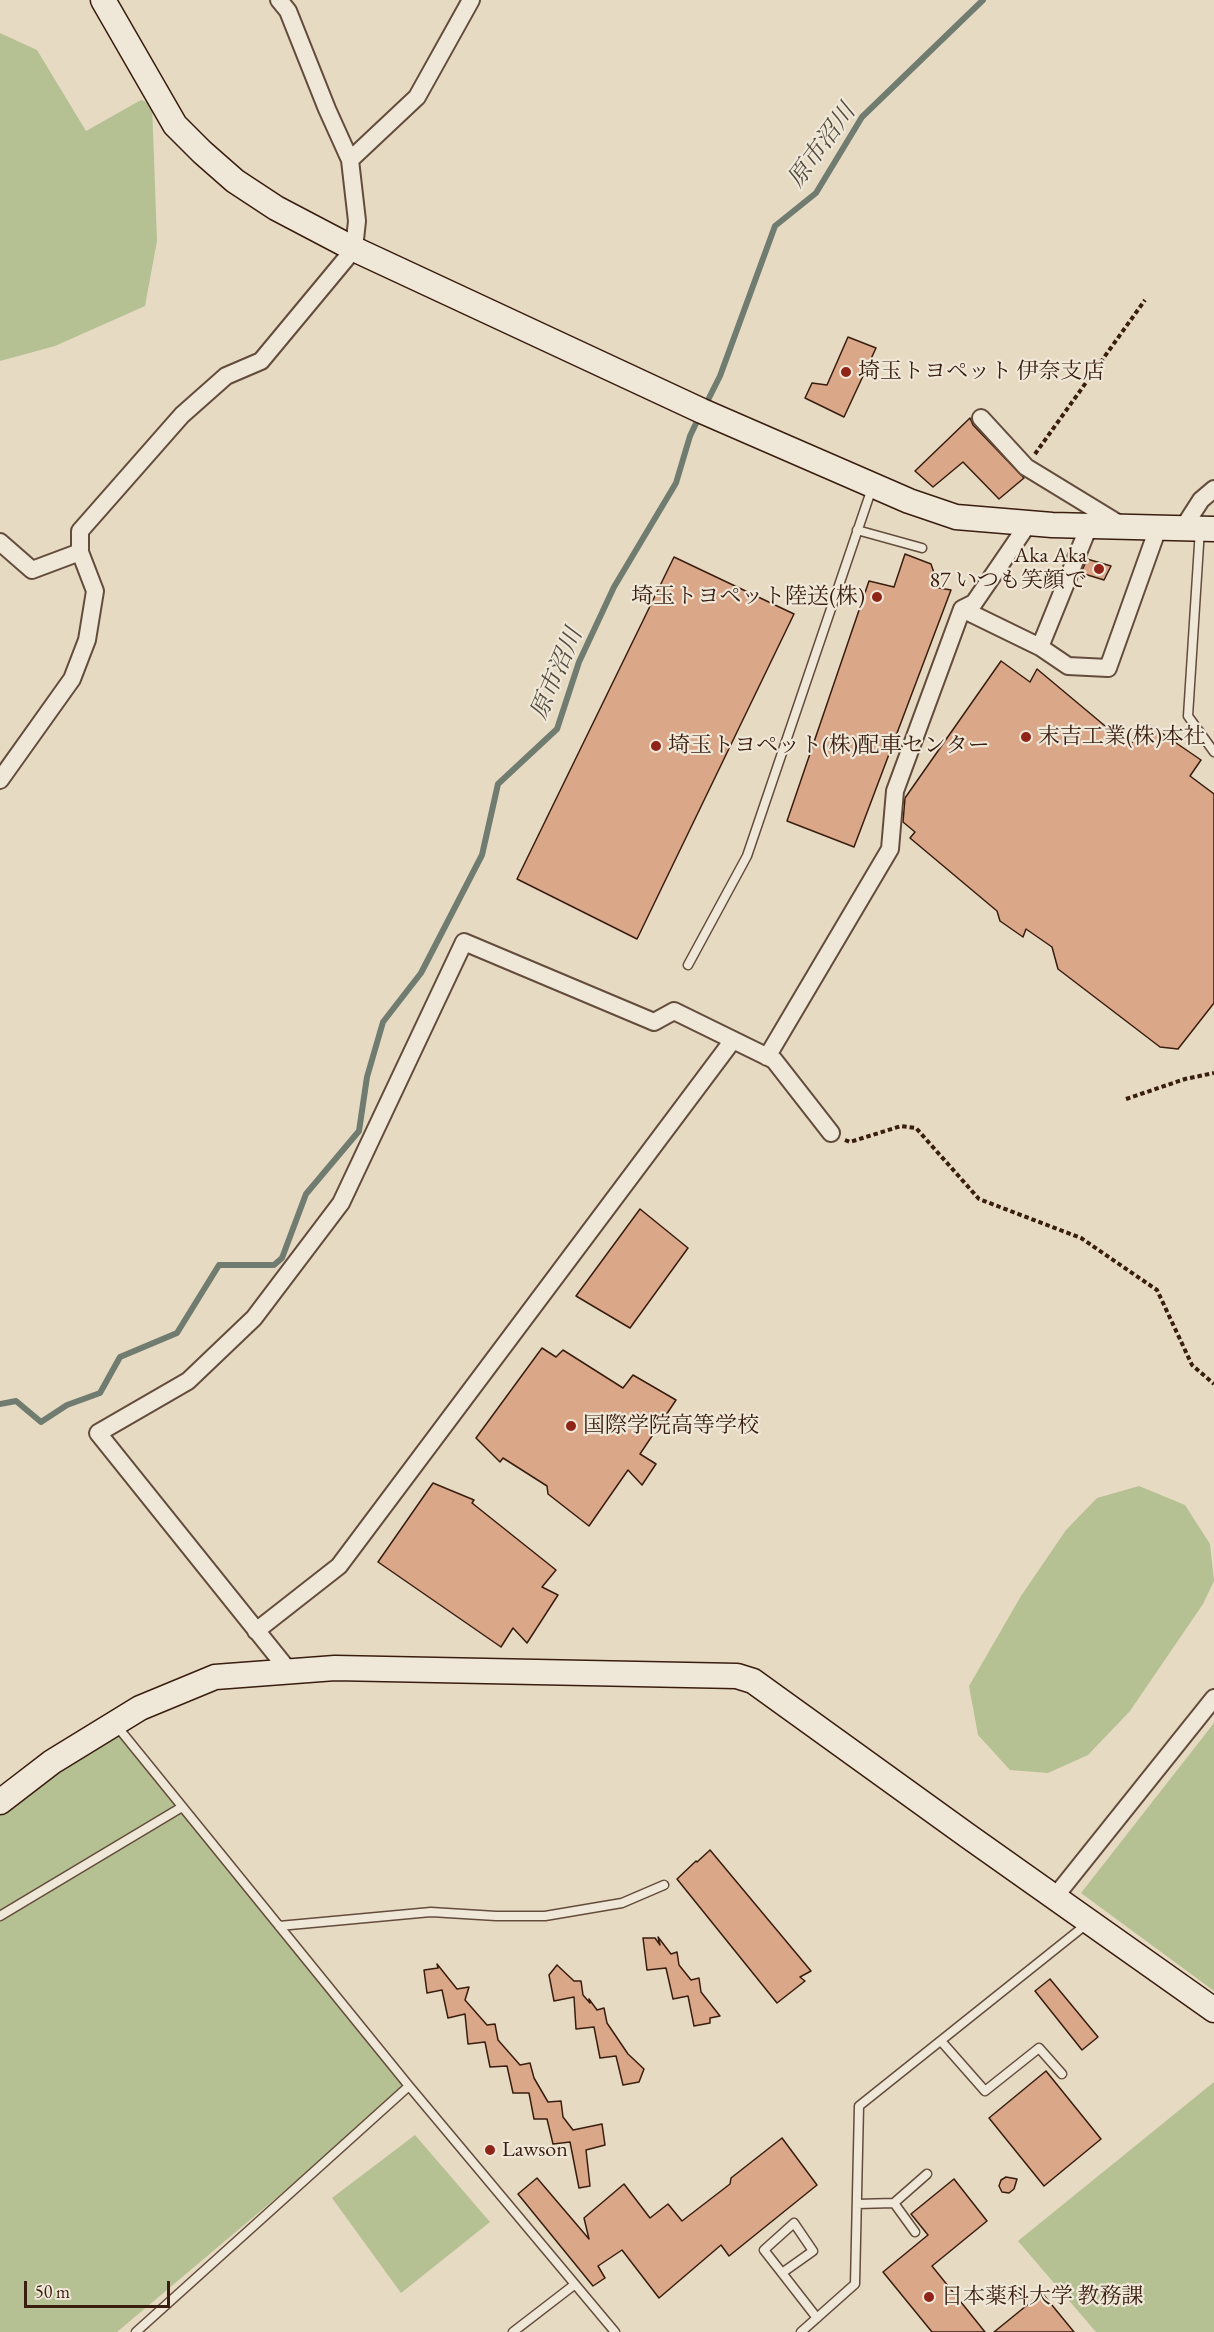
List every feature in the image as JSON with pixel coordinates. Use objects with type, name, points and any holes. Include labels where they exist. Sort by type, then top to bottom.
[{"type":"street","points":[[103,0],[175,125],[236,182],[268,203],[354,249],[708,414],[873,485],[956,517],[1028,524],[1199,529],[1201,500],[1214,489]]},
{"type":"street","points":[[0,780],[72,679],[87,640],[94,591],[80,552],[80,531],[182,415],[226,376],[261,361],[354,249],[357,221],[350,160],[288,11],[279,0]]},
{"type":"street","points":[[350,160],[417,98],[471,0]]},
{"type":"street","points":[[981,418],[1026,467],[1124,527]]},
{"type":"street","points":[[767,1057],[890,849],[896,791],[962,609],[974,603],[1028,524]]},
{"type":"street","points":[[1040,647],[1089,526]]},
{"type":"street","points":[[962,609],[1040,647],[1068,666],[1108,668],[1158,528]]},
{"type":"street","points":[[0,542],[32,570],[80,552]]},
{"type":"street","points":[[289,1671],[98,1433],[188,1381],[213,1358],[254,1318],[341,1203],[464,942],[654,1022],[674,1011],[774,1060],[831,1133]]},
{"type":"street","points":[[256,1630],[339,1566],[733,1040]]},
{"type":"street","points":[[0,1802],[51,1762],[140,1708],[215,1677],[335,1668],[737,1676],[753,1681],[1214,2010]]},
{"type":"street","points":[[1054,1898],[1214,1698]]},
{"type":"lane","points":[[688,965],[747,856],[873,485]]},
{"type":"lane","points":[[1199,529],[1188,716],[1214,752]]},
{"type":"lane","points":[[857,530],[922,548]]},
{"type":"lane","points":[[115,1723],[409,2086],[615,2332]]},
{"type":"lane","points":[[0,1916],[182,1807]]},
{"type":"lane","points":[[279,1926],[431,1912],[545,1916],[622,1903],[664,1885]]},
{"type":"lane","points":[[801,2332],[855,2284],[859,2106],[1089,1922]]},
{"type":"lane","points":[[941,2041],[985,2091],[1039,2048],[1062,2074]]},
{"type":"lane","points":[[135,2332],[409,2086]]},
{"type":"lane","points":[[857,2204],[894,2203],[927,2174]]},
{"type":"lane","points":[[894,2203],[915,2232]]},
{"type":"lane","points":[[782,2273],[813,2250],[794,2223],[764,2250],[817,2318]]},
{"type":"lane","points":[[513,2332],[574,2285]]},
{"type":"path","points":[[1026,467],[1145,300]]},
{"type":"path","points":[[1126,1099],[1185,1079],[1214,1073]]},
{"type":"path","points":[[831,1133],[850,1142],[901,1126],[916,1128],[979,1199],[1081,1238],[1157,1290],[1192,1365],[1214,1384]]},
{"type":"green space","points":[[0,33],[37,50],[86,131],[141,100],[152,104],[157,241],[145,306],[55,346],[0,361]]},
{"type":"green space","points":[[1139,1486],[1185,1505],[1210,1544],[1214,1581],[1203,1604],[1130,1711],[1088,1755],[1048,1773],[1010,1770],[978,1735],[969,1686],[1021,1596],[1066,1530],[1097,1498]]},
{"type":"green space","points":[[115,1723],[409,2086],[117,2332],[0,2332],[0,1807]]},
{"type":"green space","points":[[1214,1723],[1214,1991],[1081,1893]]},
{"type":"green space","points":[[1214,2082],[1214,2332],[1096,2332],[1018,2241]]},
{"type":"green space","points":[[415,2135],[490,2222],[401,2293],[332,2198]]},
{"type":"building","points":[[848,337],[876,348],[844,417],[805,398],[812,383],[827,385]]},
{"type":"building","points":[[970,418],[973,425],[1024,478],[999,499],[963,462],[933,487],[915,471]]},
{"type":"building","points":[[905,554],[931,564],[939,588],[951,590],[854,847],[787,821],[869,581],[894,587]]},
{"type":"building","name":"埼玉トヨペット(株)配車センター","points":[[674,557],[794,614],[637,939],[517,879]]},
{"type":"building","points":[[1087,559],[1111,566],[1104,580],[1081,573]]},
{"type":"building","points":[[1001,661],[1030,682],[1037,669],[1129,746],[1147,723],[1201,760],[1190,776],[1214,794],[1214,1003],[1178,1049],[1160,1047],[1058,969],[1052,947],[1026,929],[1023,937],[1000,921],[997,911],[910,838],[915,832],[903,822],[905,798]]},
{"type":"building","points":[[640,1209],[688,1248],[630,1328],[576,1296]]},
{"type":"building","points":[[542,1348],[556,1357],[563,1350],[623,1388],[633,1375],[676,1400],[640,1454],[656,1464],[642,1485],[628,1470],[589,1526],[548,1494],[547,1486],[503,1458],[500,1462],[476,1438]]},
{"type":"building","points":[[433,1483],[474,1500],[472,1503],[556,1570],[542,1587],[558,1595],[527,1643],[513,1628],[501,1647],[378,1562]]},
{"type":"building","points":[[710,1850],[811,1971],[800,1977],[805,1981],[777,2003],[677,1879]]},
{"type":"building","points":[[658,1937],[671,1954],[677,1952],[679,1965],[691,1980],[699,1978],[701,1992],[720,2016],[710,2018],[710,2023],[694,2026],[688,1996],[673,1999],[666,1968],[647,1970],[643,1938],[655,1938],[660,1945]]},
{"type":"building","points":[[437,1964],[457,1989],[469,1987],[465,2000],[487,2025],[495,2024],[498,2040],[520,2065],[530,2063],[534,2078],[548,2102],[561,2101],[563,2117],[573,2130],[602,2124],[605,2145],[586,2150],[590,2186],[579,2188],[570,2142],[553,2144],[547,2119],[534,2119],[529,2093],[513,2093],[507,2066],[490,2067],[485,2042],[468,2044],[465,2014],[448,2018],[442,1990],[427,1993],[424,1970],[438,1968]]},
{"type":"building","points":[[557,1965],[574,1981],[581,1981],[583,1995],[597,2010],[604,2008],[607,2023],[628,2054],[644,2069],[639,2082],[623,2085],[616,2056],[600,2058],[594,2027],[576,2029],[574,1997],[554,2001],[549,1975]]},
{"type":"building","points":[[1050,1979],[1098,2037],[1082,2050],[1035,1991]]},
{"type":"building","points":[[1046,2071],[1101,2139],[1044,2186],[989,2118]]},
{"type":"building","points":[[782,2138],[817,2185],[729,2256],[721,2245],[659,2298],[622,2250],[598,2266],[605,2278],[593,2286],[518,2194],[537,2178],[589,2239],[584,2218],[624,2184],[650,2218],[668,2204],[682,2221],[730,2184],[731,2178]]},
{"type":"building","points":[[1006,2177],[1017,2179],[1014,2189],[1009,2193],[1002,2192],[999,2186],[1001,2180]]},
{"type":"building","points":[[954,2179],[987,2221],[932,2266],[985,2332],[932,2332],[883,2272],[928,2235],[911,2214]]},
{"type":"building","points":[[1042,2293],[1074,2332],[994,2332]]},
{"type":"waterway","name":"原市沼川","points":[[705,406],[720,376],[775,226],[816,193],[862,117],[983,0]]},
{"type":"waterway","name":"原市沼川","points":[[0,1404],[16,1401],[41,1422],[67,1405],[100,1393],[120,1357],[177,1333],[219,1265],[274,1265],[282,1258],[306,1194],[359,1131],[367,1077],[383,1022],[421,973],[482,855],[498,784],[557,729],[579,662],[614,587],[676,483],[690,436],[700,415]]},
{"type":"place","name":"埼玉トヨペット 伊奈支店","points":[[846,372]]},
{"type":"place","name":"Aka Aka 87 いつも笑顔で","points":[[1099,569]]},
{"type":"place","name":"埼玉トヨペット陸送(株)","points":[[877,597]]},
{"type":"place","name":"末吉工業(株)本社","points":[[1026,737]]},
{"type":"place","name":"埼玉トヨペット(株)配車センター","points":[[656,746]]},
{"type":"place","name":"国際学院高等学校","points":[[571,1426]]},
{"type":"place","name":"Lawson","points":[[490,2150]]},
{"type":"place","name":"日本薬科大学 教務課","points":[[929,2297]]}]
